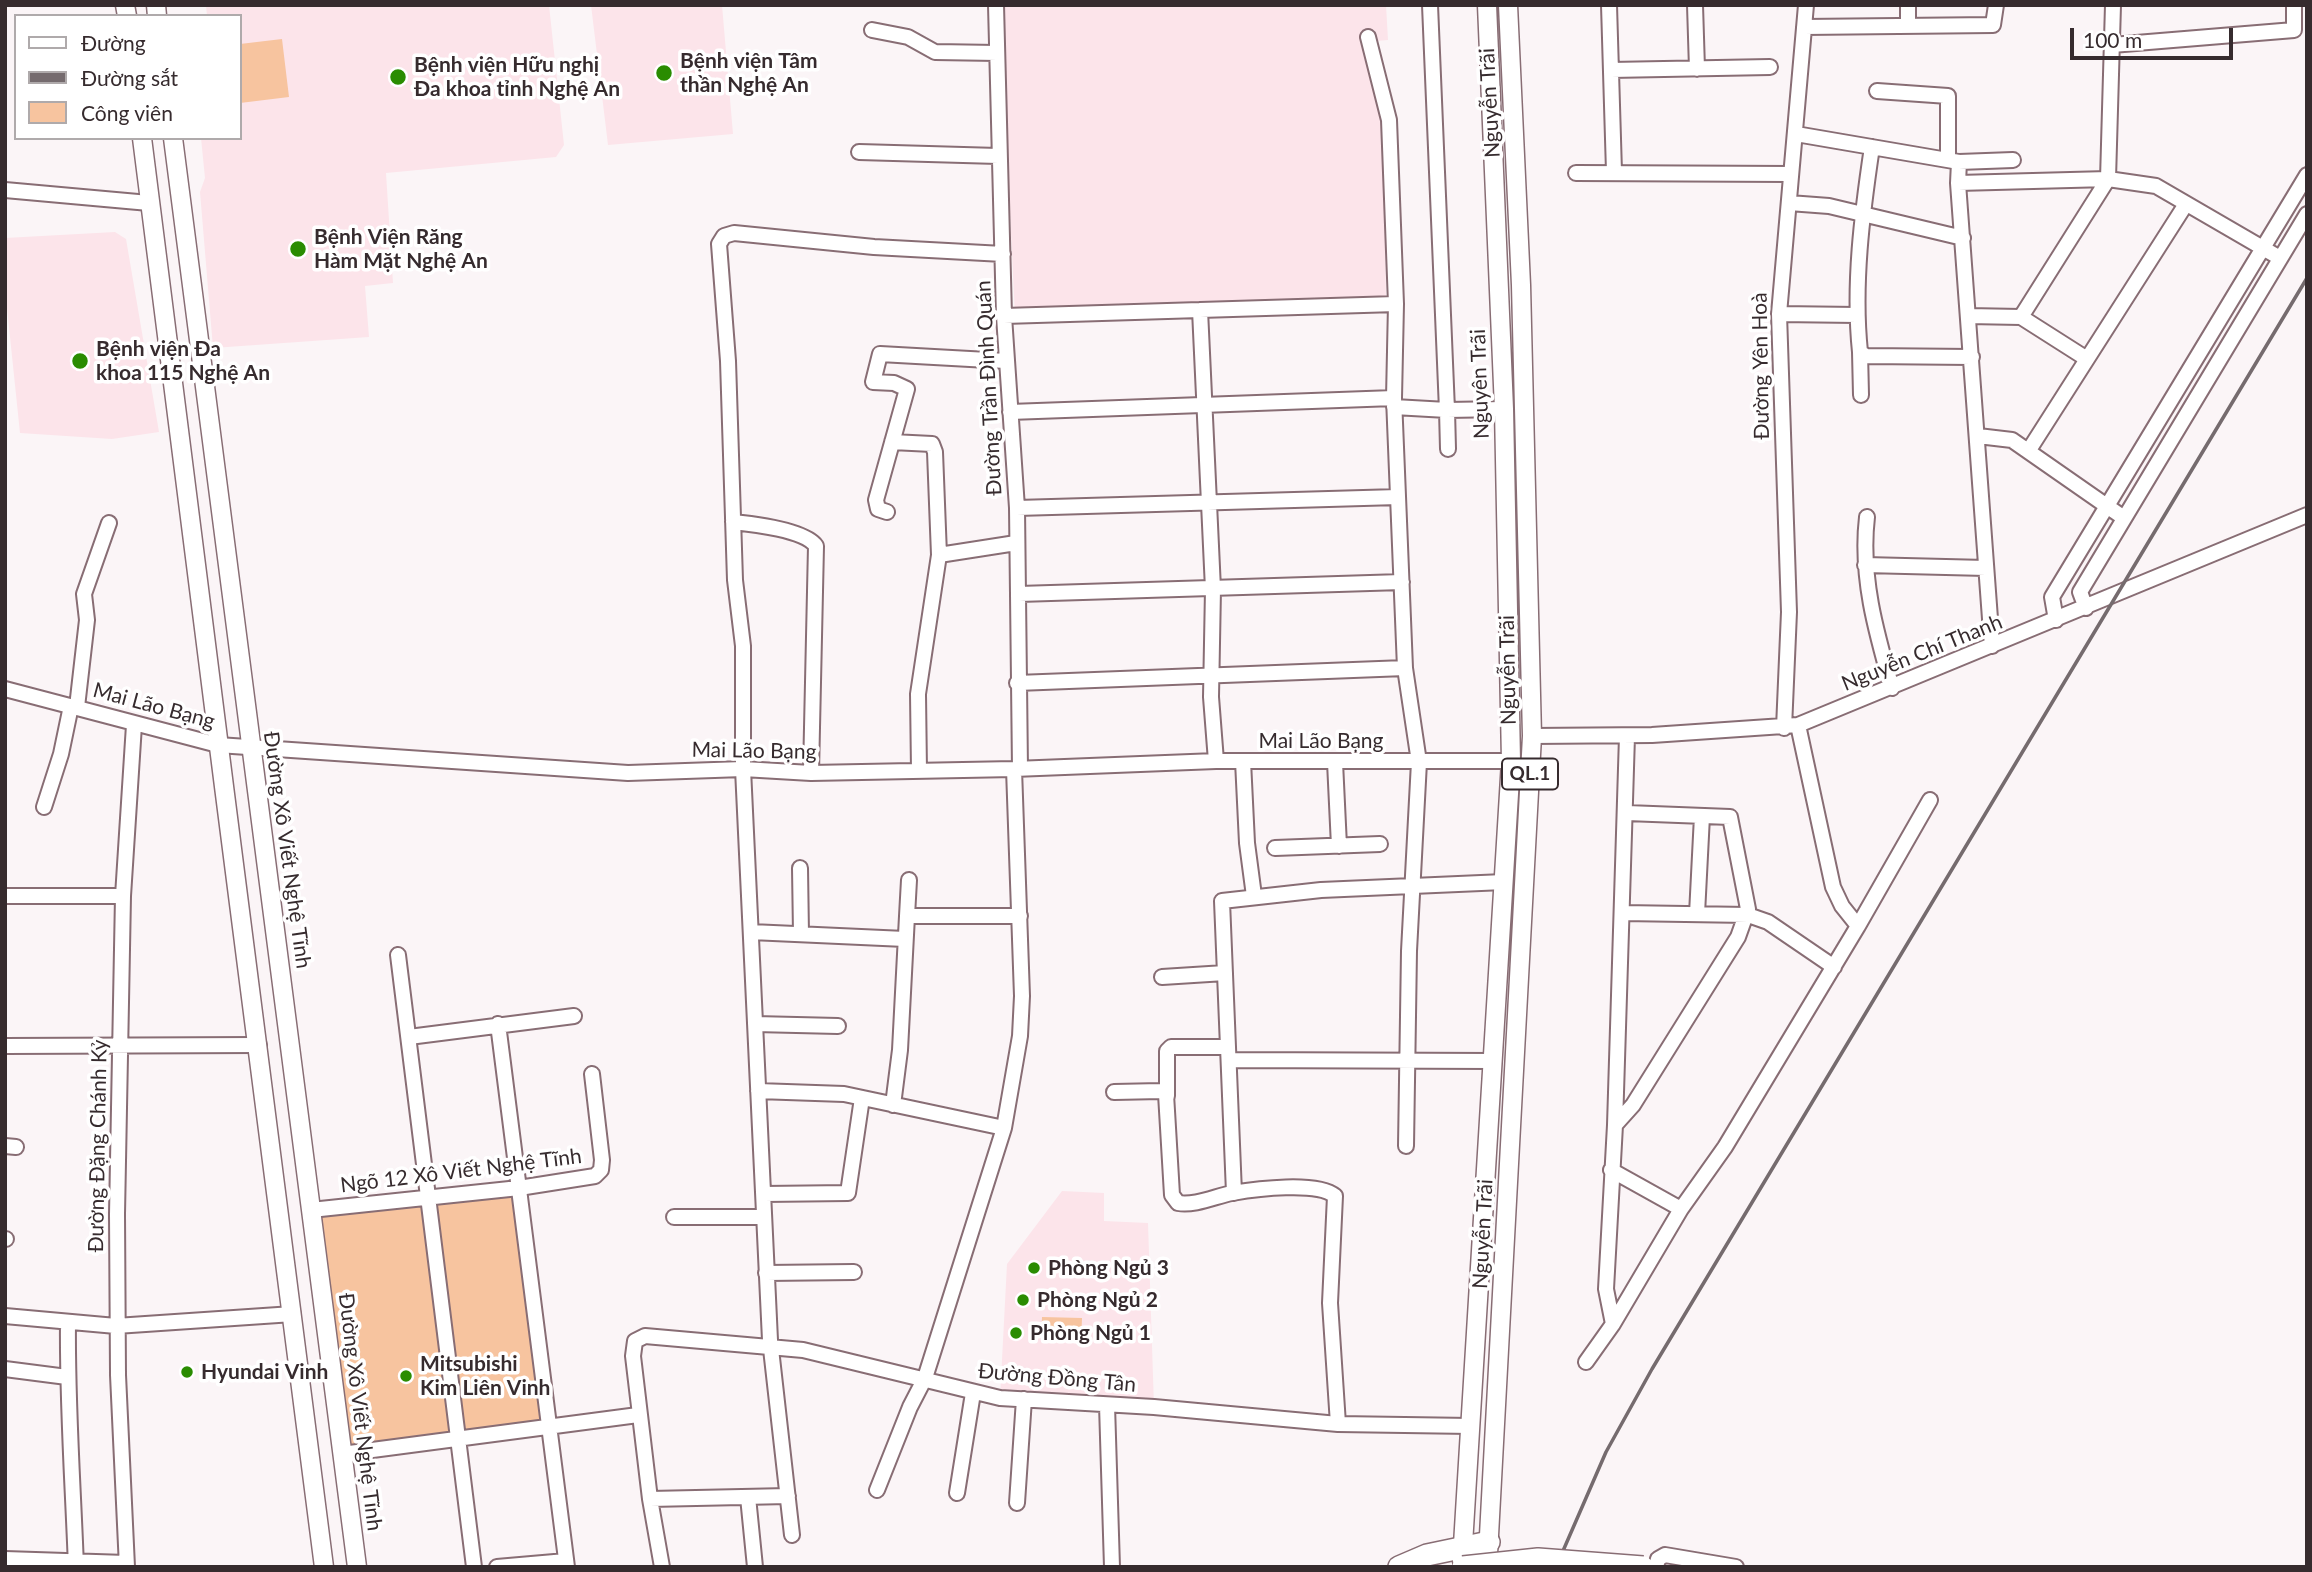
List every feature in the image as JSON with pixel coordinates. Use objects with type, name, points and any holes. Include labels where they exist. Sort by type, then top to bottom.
[{"type":"highway","points":[[1399,1567],[1427,1555],[1463,1545],[1489,1542]]},
{"type":"highway","points":[[1462,1567],[1538,1559],[1643,1567]]},
{"type":"main road","name":"Nguyên Trãi","points":[[1487,5],[1504,409],[1511,761]]},
{"type":"main road","name":"Nguyễn Trãi","points":[[1489,1542],[1532,736],[1521,285],[1508,5]]},
{"type":"main road","points":[[142,140],[324,1567]]},
{"type":"main road","name":"Đường Xô Viết Nghệ Tĩnh","points":[[173,140],[357,1567]]},
{"type":"main road","points":[[149,203],[181,201]]},
{"type":"main road","points":[[1511,761],[1532,736]]},
{"type":"main road","name":"Nguyễn Trãi","points":[[1463,1545],[1511,761]]},
{"type":"main road","points":[[293,1314],[324,1308]]},
{"type":"main road","name":"QL.1","points":[[1487,1567],[1489,1542]]},
{"type":"main road","name":"QL.1","points":[[1462,1567],[1463,1545]]},
{"type":"street","name":"Đường Trần Đình Quán","points":[[877,1490],[910,1407],[925,1378],[1004,1128],[1021,1023],[1017,769],[1020,594],[1004,316],[996,5]]},
{"type":"street","points":[[1430,5],[1448,449]]},
{"type":"street","points":[[1609,5],[1614,172]]},
{"type":"street","points":[[1695,5],[1697,69]]},
{"type":"street","name":"Đường Yên Hoà","points":[[1806,5],[1779,314],[1791,726],[1833,887],[1842,906],[1858,926]]},
{"type":"street","points":[[1908,5],[1909,24]]},
{"type":"street","points":[[1804,27],[1993,25],[1996,5]]},
{"type":"street","points":[[2021,317],[2108,178],[2113,5]]},
{"type":"street","points":[[2112,46],[2294,30],[2294,5]]},
{"type":"street","points":[[872,30],[908,37],[935,52],[997,53]]},
{"type":"street","points":[[1368,37],[1389,120],[1396,304],[1394,403],[1405,668],[1419,762],[1409,951],[1406,1146]]},
{"type":"street","points":[[1611,70],[1770,67]]},
{"type":"street","points":[[1877,91],[1948,96],[1963,238],[1993,646]]},
{"type":"street","points":[[1796,134],[1954,161],[2013,160]]},
{"type":"street","points":[[1861,395],[1857,315],[1862,215],[1872,147]]},
{"type":"street","points":[[859,152],[998,156]]},
{"type":"street","points":[[1576,173],[1791,174]]},
{"type":"street","points":[[2056,620],[2052,597],[2307,174]]},
{"type":"street","points":[[1958,183],[2108,178],[2156,186],[2280,258]]},
{"type":"street","points":[[5,190],[149,203]]},
{"type":"street","points":[[1789,203],[1829,206],[1963,238]]},
{"type":"street","points":[[2029,450],[2186,204]]},
{"type":"street","points":[[2086,608],[2080,592],[2307,214]]},
{"type":"street","points":[[792,1535],[766,1273],[743,769],[743,646],[735,580],[729,361],[719,249],[724,236],[734,233],[874,247],[1003,254]]},
{"type":"street","points":[[1004,316],[1396,304]]},
{"type":"street","points":[[1200,310],[1206,502],[1213,589],[1216,761]]},
{"type":"street","points":[[1779,314],[1857,315]]},
{"type":"street","points":[[1968,316],[2021,317],[2087,359]]},
{"type":"street","points":[[1860,352],[1866,356],[1972,357]]},
{"type":"street","points":[[887,512],[878,509],[876,500],[907,389],[894,383],[873,382],[880,354],[1006,361]]},
{"type":"street","points":[[1010,412],[1203,404],[1394,403],[1447,411],[1504,409]]},
{"type":"street","points":[[1978,436],[2012,440],[2124,518]]},
{"type":"street","points":[[892,442],[932,444],[936,464],[939,555],[918,694],[919,771]]},
{"type":"street","points":[[1017,508],[1398,497]]},
{"type":"street","name":"Nguyễn Chí Thanh","points":[[1532,736],[1627,736],[1791,726],[1892,688],[2307,516]]},
{"type":"street","points":[[1867,517],[1866,565],[1873,622],[1892,688]]},
{"type":"street","points":[[733,522],[778,529],[812,541],[816,546],[811,773]]},
{"type":"street","points":[[44,807],[74,707],[87,620],[84,594],[109,523]]},
{"type":"street","points":[[939,555],[1016,543]]},
{"type":"street","points":[[1866,565],[1986,568]]},
{"type":"street","points":[[1020,594],[1402,582]]},
{"type":"street","points":[[1017,683],[1405,668]]},
{"type":"street","name":"Mai Lão Bạng","points":[[5,689],[218,746],[250,746],[628,773],[743,769],[811,773],[1017,769],[1216,761],[1511,761]]},
{"type":"street","name":"Đường Đặng Chánh Kỷ","points":[[127,1565],[116,1326],[123,896],[134,725]]},
{"type":"street","points":[[1613,1324],[1606,1289],[1627,813],[1627,736]]},
{"type":"street","points":[[1243,761],[1247,843],[1254,896]]},
{"type":"street","points":[[1335,761],[1339,846]]},
{"type":"street","points":[[1586,1362],[1613,1324],[1681,1209],[1725,1147],[1834,967],[1930,800]]},
{"type":"street","points":[[1615,1125],[1633,1105],[1738,937],[1748,915],[1732,821],[1727,816],[1627,813]]},
{"type":"street","points":[[1697,914],[1702,816]]},
{"type":"street","points":[[1275,848],[1380,844]]},
{"type":"street","points":[[800,868],[801,934]]},
{"type":"street","points":[[893,1105],[900,1050],[909,880]]},
{"type":"street","points":[[1234,1193],[1220,903],[1225,899],[1254,896],[1504,882]]},
{"type":"street","points":[[5,896],[123,896]]},
{"type":"street","points":[[1623,913],[1748,915],[1769,922],[1834,967]]},
{"type":"street","points":[[907,916],[1020,916]]},
{"type":"street","points":[[751,932],[905,939]]},
{"type":"street","points":[[398,955],[474,1567]]},
{"type":"street","points":[[1162,977],[1225,973]]},
{"type":"street","points":[[409,1037],[574,1016]]},
{"type":"street","points":[[497,1567],[566,1564],[498,1024]]},
{"type":"street","points":[[755,1024],[838,1027]]},
{"type":"street","points":[[5,1046],[259,1045]]},
{"type":"street","points":[[1338,1424],[1330,1303],[1335,1196],[1329,1191],[1317,1189],[1234,1193],[1184,1204],[1174,1199],[1167,1096],[1167,1051],[1171,1047],[1229,1054],[1409,1062],[1494,1061]]},
{"type":"street","name":"Ngõ 12 Xô Viết Nghệ Tĩnh","points":[[311,1210],[591,1178],[601,1170],[592,1074]]},
{"type":"street","points":[[758,1091],[824,1092],[1004,1128]]},
{"type":"street","points":[[1114,1092],[1161,1091],[1167,1096]]},
{"type":"street","points":[[764,1194],[848,1193],[862,1098]]},
{"type":"street","points":[[1611,1170],[1681,1209]]},
{"type":"street","points":[[674,1217],[764,1217]]},
{"type":"street","points":[[766,1273],[854,1272]]},
{"type":"street","points":[[5,1317],[116,1326],[293,1314]]},
{"type":"street","points":[[68,1322],[67,1377],[76,1564]]},
{"type":"street","name":"Đường Đồng Tân","points":[[638,1415],[633,1346],[638,1339],[645,1336],[773,1346],[817,1353],[885,1373],[925,1378],[973,1393],[1024,1399],[1338,1424],[1471,1426]]},
{"type":"street","points":[[5,1369],[67,1377]]},
{"type":"street","points":[[957,1493],[973,1393]]},
{"type":"street","points":[[1017,1503],[1024,1399]]},
{"type":"street","points":[[1107,1405],[1112,1567]]},
{"type":"street","points":[[342,1454],[638,1415],[662,1567]]},
{"type":"street","points":[[650,1499],[788,1496]]},
{"type":"street","points":[[748,1497],[755,1567]]},
{"type":"street","points":[[1656,1567],[1658,1559],[1665,1555],[1733,1567]]},
{"type":"street","points":[[5,1559],[127,1565]]},
{"type":"shaded area","name":"Bệnh viện Hữu nghị Đa khoa tỉnh Nghệ An","points":[[206,5],[549,5],[564,145],[556,157],[386,173],[393,283],[365,286],[369,337],[213,348],[200,192],[205,178],[201,140],[242,140],[242,14],[207,14]]},
{"type":"shaded area","name":"Bệnh viện Tâm thần Nghệ An","points":[[591,5],[722,5],[733,134],[608,145]]},
{"type":"shaded area","points":[[1000,5],[1386,5],[1388,40],[1365,42],[1384,116],[1386,300],[1015,316]]},
{"type":"shaded area","name":"Bệnh viện Đa khoa 115 Nghệ An","points":[[115,232],[126,239],[159,432],[112,439],[20,433],[5,289],[5,238]]},
{"type":"shaded area","points":[[1062,1191],[1104,1193],[1104,1221],[1148,1223],[1154,1407],[1000,1398],[1007,1264]]},
{"type":"green space","points":[[282,39],[289,97],[242,103],[242,44]]},
{"type":"green space","points":[[519,1188],[549,1427],[342,1454],[311,1210]]},
{"type":"green space","points":[[1042,1317],[1082,1318],[1081,1342],[1041,1341]]},
{"type":"railway","points":[[1556,1567],[1606,1452],[1652,1369],[2307,278]]},
{"type":"place","name":"Bệnh viện Tâm thần Nghệ An","points":[[664,73]]},
{"type":"place","name":"Bệnh viện Hữu nghị Đa khoa tỉnh Nghệ An","points":[[398,77]]},
{"type":"place","name":"Bệnh Viện Răng Hàm Mặt Nghệ An","points":[[298,249]]},
{"type":"place","name":"Bệnh viện Đa khoa 115 Nghệ An","points":[[80,361]]},
{"type":"place","name":"Phòng Ngủ 3","points":[[1034,1268]]},
{"type":"place","name":"Phòng Ngủ 2","points":[[1023,1300]]},
{"type":"place","name":"Phòng Ngủ 1","points":[[1016,1333]]},
{"type":"place","name":"Hyundai Vinh","points":[[187,1372]]},
{"type":"place","name":"Mitsubishi Kim Liên Vinh","points":[[406,1376]]}]
